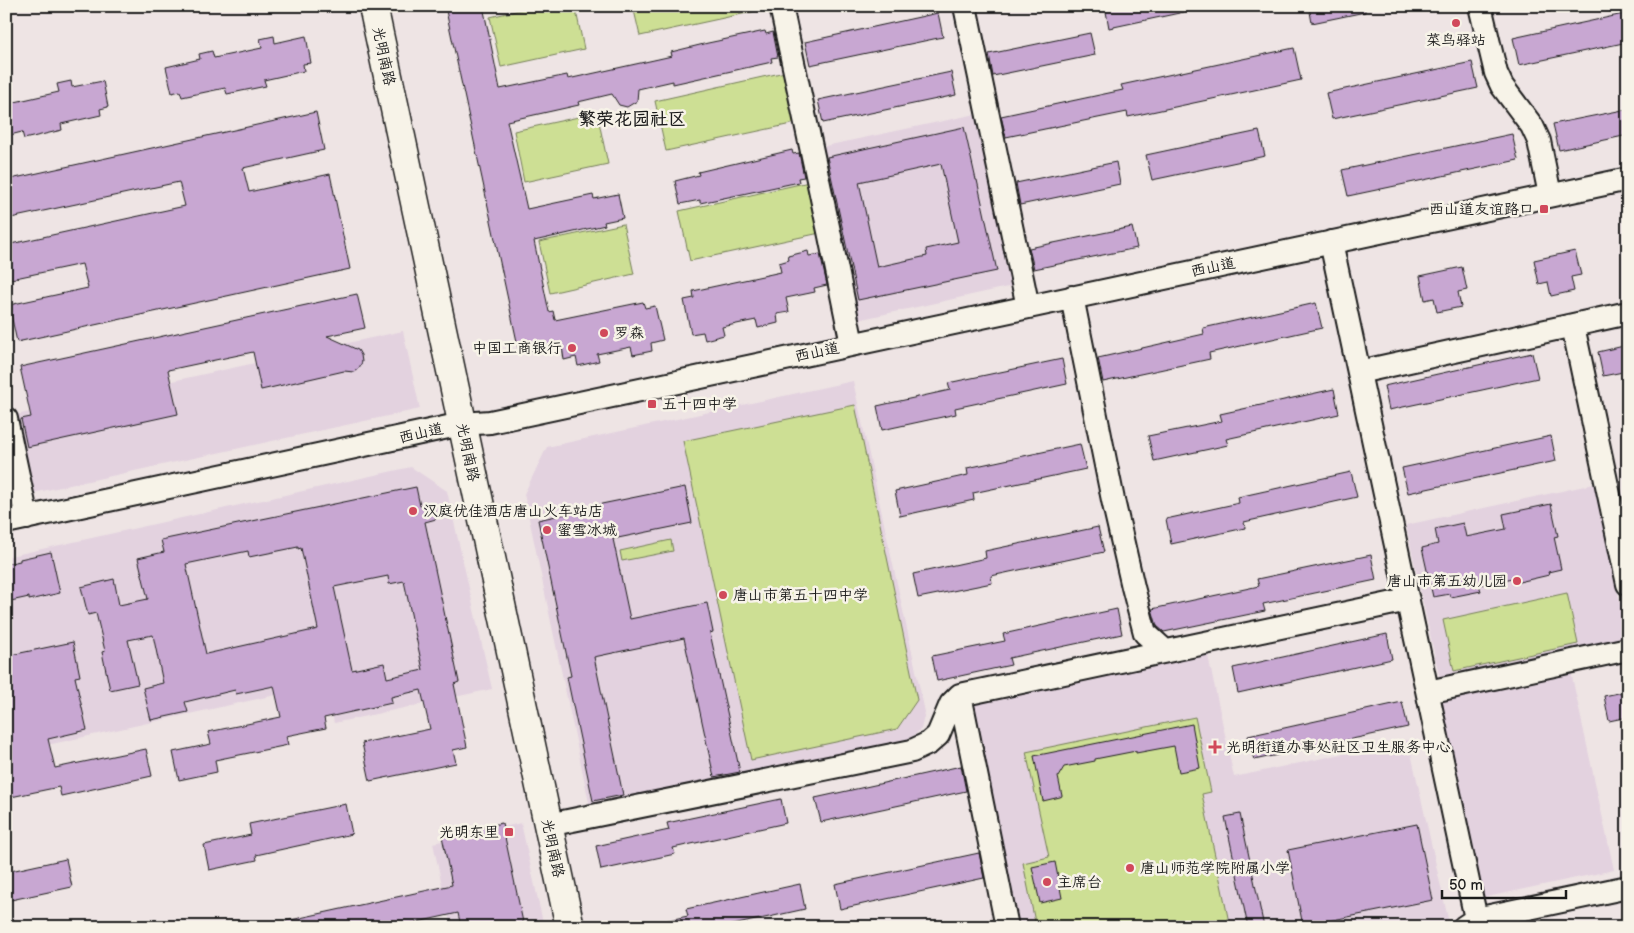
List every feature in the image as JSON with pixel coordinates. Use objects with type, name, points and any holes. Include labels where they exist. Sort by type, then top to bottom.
[{"type":"main road","name":"光明南路","points":[[373,6],[570,927]]},
{"type":"street","points":[[781,6],[852,344]]},
{"type":"street","points":[[964,6],[1028,307]]},
{"type":"street","points":[[1480,6],[1496,73],[1502,86],[1532,126],[1539,141],[1550,195]]},
{"type":"street","name":"西山道","points":[[17,520],[462,424],[490,422],[1628,179]]},
{"type":"street","points":[[1331,242],[1428,692],[1470,923],[1628,887]]},
{"type":"street","points":[[1072,297],[1112,500],[1145,632],[1165,651]]},
{"type":"street","points":[[1359,372],[1628,313]]},
{"type":"street","points":[[1573,326],[1628,584]]},
{"type":"street","points":[[6,419],[17,520]]},
{"type":"street","points":[[548,825],[912,751],[929,743],[938,735],[951,704],[960,695],[1408,600]]},
{"type":"street","points":[[1428,692],[1628,649]]},
{"type":"street","points":[[960,695],[1007,927]]},
{"type":"shaded area","points":[[981,113],[1017,285],[853,321],[816,148]]},
{"type":"shaded area","points":[[403,331],[420,409],[33,493],[16,415]]},
{"type":"shaded area","name":"唐山市第五十四中学","points":[[853,381],[925,712],[921,729],[910,739],[590,807],[524,494],[547,447]]},
{"type":"shaded area","points":[[411,467],[447,491],[492,689],[334,723],[326,684],[6,754],[6,557]]},
{"type":"shaded area","name":"唐山市第五幼儿园","points":[[1594,484],[1628,639],[1440,680],[1406,525]]},
{"type":"shaded area","points":[[1207,651],[1234,777],[1408,740],[1449,923],[1443,927],[1018,927],[972,699]]},
{"type":"shaded area","points":[[1571,672],[1614,870],[1482,898],[1440,700]]},
{"type":"shaded area","points":[[521,823],[544,927],[451,927],[433,843]]},
{"type":"green space","points":[[537,6],[575,6],[584,49],[501,67],[490,17]]},
{"type":"green space","points":[[633,6],[770,6],[770,8],[640,36]]},
{"type":"green space","points":[[785,72],[796,123],[666,151],[655,101]]},
{"type":"green space","points":[[597,113],[608,164],[524,182],[514,131]]},
{"type":"green space","points":[[809,182],[820,233],[690,261],[679,211]]},
{"type":"green space","points":[[623,224],[634,274],[550,293],[539,242]]},
{"type":"green space","points":[[855,405],[917,700],[897,729],[751,760],[683,441]]},
{"type":"green space","points":[[671,540],[673,551],[622,561],[620,551]]},
{"type":"green space","points":[[1567,593],[1578,644],[1454,671],[1443,620]]},
{"type":"green space","name":"唐山师范学院附属小学","points":[[1195,717],[1211,792],[1202,794],[1230,927],[1036,927],[1023,863],[1049,857],[1026,752]]},
{"type":"building","points":[[445,6],[483,6],[500,89],[567,75],[568,79],[672,56],[671,52],[708,43],[765,31],[766,34],[773,32],[778,57],[771,58],[772,62],[673,84],[673,81],[638,89],[637,101],[627,107],[619,105],[612,94],[578,102],[579,105],[507,121],[527,209],[593,195],[594,199],[618,194],[623,218],[604,222],[605,225],[534,241],[549,312],[553,311],[555,320],[643,302],[645,308],[655,306],[663,340],[651,343],[652,351],[633,355],[631,347],[597,354],[599,361],[578,366],[576,357],[564,360],[562,346],[532,352],[531,348],[519,351]]},
{"type":"building","points":[[1105,6],[1183,6],[1184,12],[1109,28]]},
{"type":"building","points":[[1309,6],[1365,6],[1365,12],[1312,23]]},
{"type":"building","points":[[938,13],[943,37],[810,65],[805,42]]},
{"type":"building","points":[[1628,13],[1628,42],[1519,65],[1513,38]]},
{"type":"building","points":[[1090,33],[1095,55],[993,76],[989,54]]},
{"type":"building","points":[[274,36],[275,43],[306,36],[311,63],[303,64],[304,71],[264,80],[266,86],[227,94],[225,88],[182,97],[180,91],[172,93],[166,67],[200,59],[199,54],[212,51],[214,58],[262,48],[260,39]]},
{"type":"building","points":[[1294,48],[1301,80],[1128,117],[1127,112],[1006,137],[1001,116],[1123,90],[1121,85]]},
{"type":"building","points":[[1472,62],[1478,88],[1332,119],[1326,93]]},
{"type":"building","points":[[951,72],[956,95],[823,123],[818,100]]},
{"type":"building","points":[[71,81],[72,87],[103,81],[108,107],[100,109],[101,115],[61,124],[62,130],[24,139],[22,132],[6,136],[6,104],[59,92],[57,84]]},
{"type":"building","points":[[1628,109],[1628,135],[1559,150],[1553,124]]},
{"type":"building","points":[[316,112],[324,150],[243,168],[249,192],[330,174],[350,269],[17,342],[9,305],[88,288],[82,264],[6,280],[6,245],[185,206],[179,182],[6,219],[6,180]]},
{"type":"building","points":[[964,127],[997,271],[858,300],[827,157]],"holes":[[[941,164],[958,242],[926,249],[927,256],[877,267],[859,182]]]},
{"type":"building","points":[[1259,131],[1265,156],[1152,180],[1146,155]]},
{"type":"building","points":[[1512,134],[1518,160],[1348,196],[1342,170]]},
{"type":"building","points":[[792,150],[793,154],[799,153],[804,177],[798,178],[799,182],[700,203],[700,200],[680,204],[675,181],[699,175],[698,172]]},
{"type":"building","points":[[1116,162],[1120,184],[1020,205],[1016,183]]},
{"type":"building","points":[[1132,227],[1137,248],[1034,269],[1029,248]]},
{"type":"building","points":[[808,251],[809,256],[820,254],[827,285],[814,288],[815,292],[786,298],[789,312],[777,314],[778,323],[758,328],[756,320],[722,327],[724,335],[705,340],[703,332],[691,334],[684,300],[694,298],[693,291],[781,272],[779,263],[789,260],[788,256]]},
{"type":"building","points":[[1575,251],[1581,275],[1571,277],[1574,291],[1551,296],[1548,282],[1539,284],[1534,260]]},
{"type":"building","points":[[1462,267],[1467,290],[1458,292],[1461,307],[1437,312],[1434,298],[1425,300],[1420,276]]},
{"type":"building","points":[[357,294],[365,328],[327,336],[358,350],[362,362],[354,372],[344,371],[261,390],[253,352],[168,370],[178,414],[27,447],[21,419],[31,417],[20,367]]},
{"type":"building","points":[[1316,303],[1322,328],[1209,353],[1210,359],[1103,382],[1098,358],[1204,334],[1203,328]]},
{"type":"building","points":[[1628,345],[1628,371],[1603,376],[1598,352]]},
{"type":"building","points":[[1532,353],[1538,378],[1389,410],[1384,386]]},
{"type":"building","points":[[1062,359],[1067,384],[955,408],[956,414],[882,430],[877,406],[950,390],[948,383]]},
{"type":"building","points":[[1334,389],[1339,414],[1226,439],[1228,445],[1154,461],[1148,436],[1222,421],[1220,414]]},
{"type":"building","points":[[1551,436],[1556,461],[1408,493],[1402,468]]},
{"type":"building","points":[[1080,444],[1086,469],[973,493],[974,500],[900,516],[895,491],[968,475],[967,468]]},
{"type":"building","points":[[1351,472],[1357,497],[1244,522],[1245,528],[1171,544],[1166,519],[1239,503],[1238,497]]},
{"type":"building","points":[[416,487],[420,506],[433,503],[436,519],[425,522],[459,682],[454,684],[467,747],[453,750],[456,763],[370,781],[362,743],[430,729],[421,690],[391,697],[392,703],[324,718],[326,728],[286,736],[288,745],[215,760],[217,772],[179,780],[173,752],[211,744],[208,732],[281,717],[274,686],[236,694],[235,690],[185,702],[188,712],[151,720],[143,688],[163,683],[153,635],[128,640],[138,684],[110,690],[102,652],[105,651],[96,613],[88,615],[81,587],[114,579],[119,605],[148,599],[138,558],[164,552],[161,540]],"holes":[[[298,547],[298,549],[301,548],[318,629],[206,654],[186,564],[248,551],[249,557]],[[388,576],[389,584],[404,581],[423,670],[387,678],[384,663],[352,670],[334,587]]]},
{"type":"building","points":[[685,487],[692,523],[613,539],[630,619],[707,603],[713,632],[710,633],[740,772],[714,777],[684,638],[594,657],[623,795],[593,801],[567,677],[571,676],[538,520],[583,510],[582,508]]},
{"type":"building","points":[[1551,504],[1558,536],[1554,537],[1561,569],[1548,572],[1549,575],[1519,582],[1518,577],[1479,585],[1481,591],[1451,597],[1450,594],[1433,597],[1422,548],[1438,544],[1435,529],[1463,523],[1466,537],[1506,529],[1503,514]]},
{"type":"building","points":[[1098,527],[1104,552],[991,576],[992,583],[918,598],[913,574],[986,558],[985,551]]},
{"type":"building","points":[[51,552],[60,593],[29,600],[29,597],[6,602],[6,564]]},
{"type":"building","points":[[1371,555],[1376,580],[1263,604],[1265,611],[1164,632],[1157,626],[1152,609],[1259,586],[1257,579]]},
{"type":"building","points":[[1117,609],[1122,634],[1009,658],[1011,665],[937,681],[932,656],[1005,641],[1003,634]]},
{"type":"building","points":[[1387,634],[1392,659],[1238,693],[1233,668]]},
{"type":"building","points":[[73,642],[80,676],[75,677],[87,730],[48,739],[55,768],[146,749],[152,776],[61,796],[59,787],[6,798],[6,656]]},
{"type":"building","points":[[1628,691],[1628,717],[1609,721],[1604,696]]},
{"type":"building","points":[[1402,702],[1408,727],[1254,760],[1248,736]]},
{"type":"building","points":[[1192,724],[1200,768],[1179,772],[1174,746],[1095,759],[1095,761],[1064,767],[1058,777],[1062,796],[1043,801],[1034,756]]},
{"type":"building","points":[[961,766],[966,791],[821,822],[815,798]]},
{"type":"building","points":[[781,799],[786,823],[673,848],[675,854],[601,870],[596,846],[669,830],[667,823]]},
{"type":"building","points":[[346,804],[352,834],[256,855],[257,860],[209,870],[204,845],[251,835],[249,824]]},
{"type":"building","points":[[1240,814],[1264,927],[1248,927],[1225,817]]},
{"type":"building","points":[[502,823],[524,927],[461,927],[458,913],[395,927],[286,927],[286,921],[452,885],[442,836]]},
{"type":"building","points":[[1417,824],[1433,900],[1303,926],[1288,850]]},
{"type":"building","points":[[979,853],[984,878],[840,909],[835,884]]},
{"type":"building","points":[[66,859],[72,887],[11,900],[9,890],[6,891],[6,872]]},
{"type":"building","name":"主席台","points":[[1055,862],[1062,898],[1040,903],[1032,867]]},
{"type":"building","points":[[800,884],[805,909],[724,927],[664,927],[664,921],[688,916],[686,909]]},
{"type":"place","name":"菜鸟驿站","points":[[1456,23]]},
{"type":"place","name":"西山道友谊路口","points":[[1544,209]]},
{"type":"place","name":"罗森","points":[[604,333]]},
{"type":"place","name":"中国工商银行","points":[[572,348]]},
{"type":"place","name":"五十四中学","points":[[652,404]]},
{"type":"place","name":"汉庭优佳酒店唐山火车站店","points":[[413,511]]},
{"type":"place","name":"蜜雪冰城","points":[[547,530]]},
{"type":"place","name":"唐山市第五幼儿园","points":[[1517,581]]},
{"type":"place","name":"唐山市第五十四中学","points":[[723,595]]},
{"type":"place","name":"光明街道办事处社区卫生服务中心","points":[[1215,747]]},
{"type":"place","name":"光明东里","points":[[509,832]]},
{"type":"place","name":"唐山师范学院附属小学","points":[[1130,868]]},
{"type":"place","name":"主席台","points":[[1047,882]]},
{"type":"district","name":"繁荣花园社区","points":[[632,119]]}]
